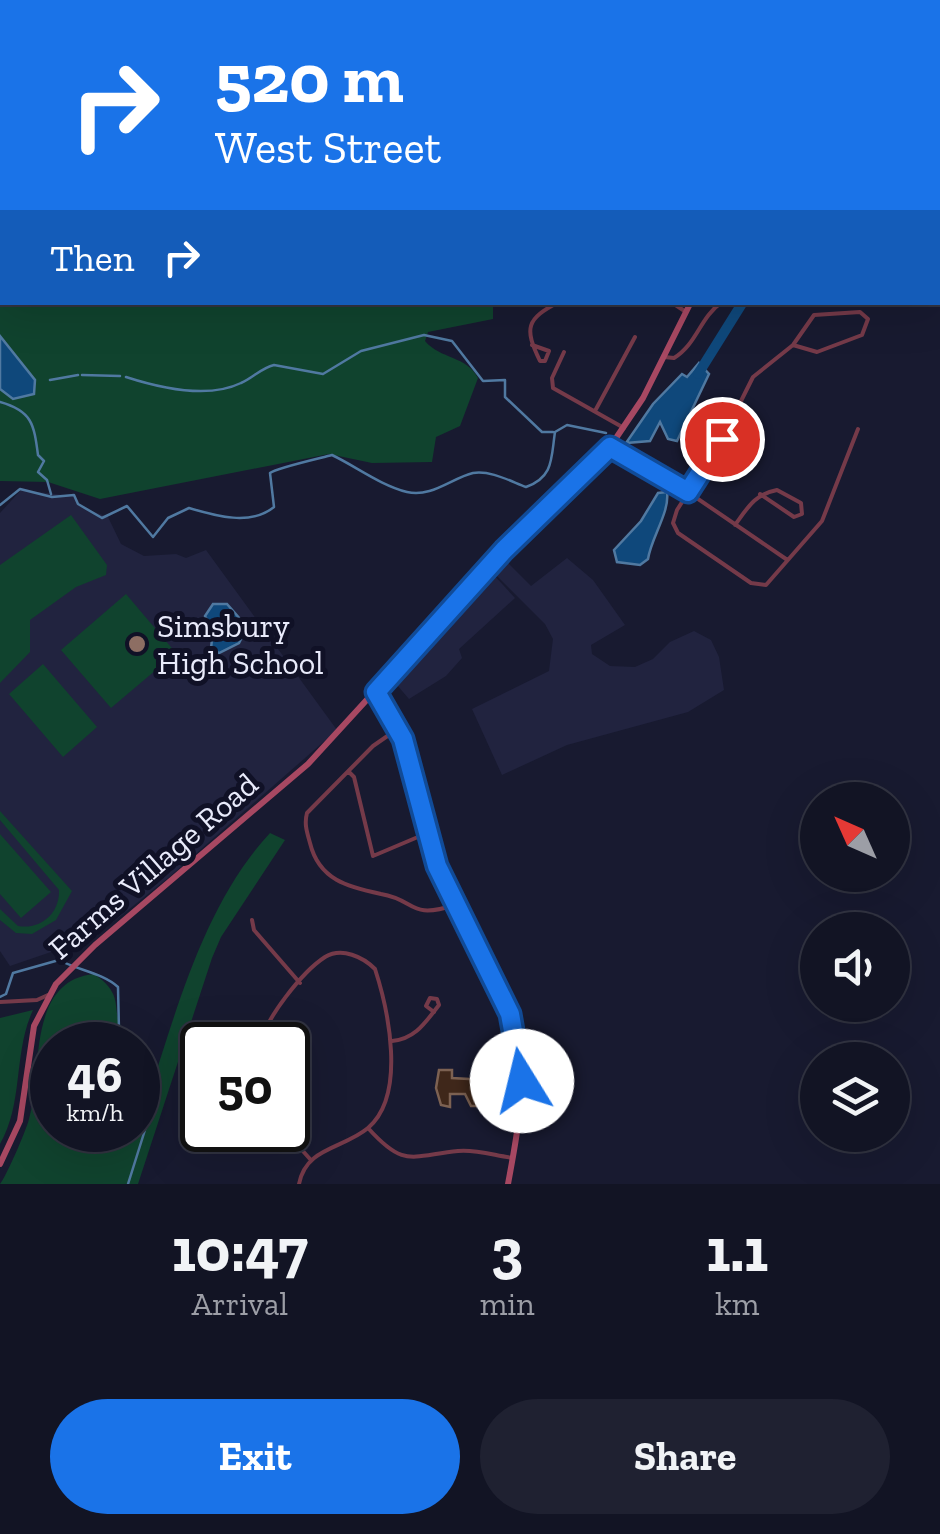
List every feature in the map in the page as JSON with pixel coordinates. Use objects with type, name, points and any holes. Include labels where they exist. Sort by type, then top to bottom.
[{"type":"main road","name":"Farms Village Road","points":[[0,1164],[20,1120],[31,1038],[48,996],[72,966],[308,764],[504,550],[610,447],[690,305]]},
{"type":"main road","points":[[376,692],[399,728],[426,834],[455,905],[510,1014],[517,1040],[522,1098],[508,1184]]},
{"type":"street","points":[[532,345],[528,331],[539,312],[553,305]]},
{"type":"street","points":[[676,305],[686,312]]},
{"type":"street","points":[[664,356],[674,358],[688,347],[704,319],[719,305]]},
{"type":"street","points":[[794,345],[817,352],[862,334],[868,329],[868,319],[860,312],[820,312],[807,322],[794,345],[753,377],[713,456],[673,522],[678,533],[761,586],[770,582],[786,558],[822,521],[858,428]]},
{"type":"street","points":[[595,411],[635,338]]},
{"type":"street","points":[[564,352],[552,378],[554,388],[624,428]]},
{"type":"street","points":[[610,447],[688,492],[786,558]]},
{"type":"street","points":[[735,525],[760,494],[782,491],[801,503],[802,514],[794,518],[760,494]]},
{"type":"street","points":[[399,728],[373,746],[316,800],[304,817],[320,868],[340,882],[363,892],[385,894],[417,911],[455,905]]},
{"type":"street","points":[[349,772],[354,777],[373,856],[426,834]]},
{"type":"street","points":[[252,920],[254,930],[300,983]]},
{"type":"street","points":[[269,1022],[326,957],[346,953],[375,969],[388,1012],[392,1042],[386,1093],[368,1128],[310,1159],[298,1184]]},
{"type":"street","points":[[0,1002],[48,996]]},
{"type":"street","points":[[392,1042],[414,1036],[434,1012]]},
{"type":"street","points":[[368,1128],[392,1152],[406,1158],[464,1151],[513,1158]]},
{"type":"street","points":[[304,1152],[310,1159]]},
{"type":"shaded area","name":"Simsbury High School","points":[[21,490],[73,496],[79,506],[108,517],[121,544],[144,556],[176,554],[186,558],[206,550],[337,730],[168,878],[77,951],[51,952],[10,966],[0,951],[0,513]]},
{"type":"shaded area","points":[[567,558],[593,580],[625,625],[591,645],[592,654],[610,666],[635,667],[653,659],[670,642],[694,631],[711,640],[719,657],[724,690],[688,712],[567,745],[502,775],[472,709],[549,671],[553,639],[545,624],[493,572],[505,560],[531,586]]},
{"type":"shaded area","points":[[492,573],[515,598],[459,649],[462,658],[446,676],[409,699],[397,685],[403,674]]},
{"type":"green space","points":[[0,305],[493,305],[493,319],[428,332],[425,341],[431,347],[467,365],[478,378],[460,426],[436,437],[432,462],[372,463],[329,454],[100,499],[48,482],[0,481]]},
{"type":"green space","points":[[71,515],[107,565],[106,575],[76,587],[30,620],[30,652],[0,683],[0,565]]},
{"type":"green space","points":[[126,594],[176,653],[111,708],[61,650]]},
{"type":"green space","points":[[43,664],[97,727],[63,757],[9,694]]},
{"type":"green space","points":[[0,811],[72,891],[56,920],[32,934],[16,933],[0,920],[0,909],[18,926],[34,925],[53,913],[59,890],[0,820]]},
{"type":"green space","points":[[270,833],[285,840],[221,937],[191,1022],[180,1022],[180,1056],[160,1117],[160,1061],[197,953],[229,889]]},
{"type":"green space","points":[[0,834],[51,892],[21,918],[0,894]]},
{"type":"green space","points":[[94,974],[111,990],[119,1022],[44,1022],[57,993],[72,980]]},
{"type":"green space","points":[[33,1010],[23,1043],[12,1111],[0,1144],[0,1018]]},
{"type":"green space","points":[[30,1114],[30,1152],[148,1152],[138,1184],[0,1184]]},
{"type":"water","points":[[0,336],[35,380],[34,394],[13,399],[0,389]]},
{"type":"water","points":[[699,363],[709,374],[677,441],[668,439],[660,422],[650,441],[626,443],[653,404],[682,374],[687,377]]},
{"type":"water","points":[[667,492],[666,508],[648,559],[640,565],[617,562],[614,550],[641,521],[658,493]]},
{"type":"water","points":[[213,604],[227,604],[247,627],[239,643],[219,653],[211,648],[213,631],[205,616]]},
{"type":"building","points":[[439,1070],[452,1070],[452,1078],[486,1080],[480,1090],[485,1098],[479,1106],[471,1106],[465,1094],[450,1094],[450,1107],[441,1105],[436,1088]]},
{"type":"waterway","points":[[698,374],[741,305]]},
{"type":"waterway","points":[[126,377],[169,388],[214,390],[241,383],[274,365],[323,374],[361,351],[424,335],[452,341],[483,381],[505,380],[505,397],[542,432],[553,432]]},
{"type":"waterway","points":[[50,380],[78,375]]},
{"type":"waterway","points":[[82,375],[120,376]]},
{"type":"waterway","points":[[0,402],[30,420],[38,455],[44,461],[38,472],[47,480],[51,494]]},
{"type":"waterway","points":[[0,505],[20,489],[52,497],[74,495],[78,504],[102,518],[127,506],[153,537],[168,518],[189,508],[233,518],[265,513],[274,507],[270,473],[332,455],[407,492],[424,492],[480,472],[526,487],[546,472],[555,432],[567,425],[606,433]]},
{"type":"waterway","points":[[0,997],[6,994],[13,973],[59,960],[118,987],[119,1022]]},
{"type":"waterway","points":[[128,1184],[138,1152]]},
{"type":"place","name":"Simsbury High School","points":[[137,644]]},
{"type":"route","points":[[522,1081],[510,1014],[437,866],[403,739],[376,692],[504,550],[610,447],[688,492],[722,439]]}]
